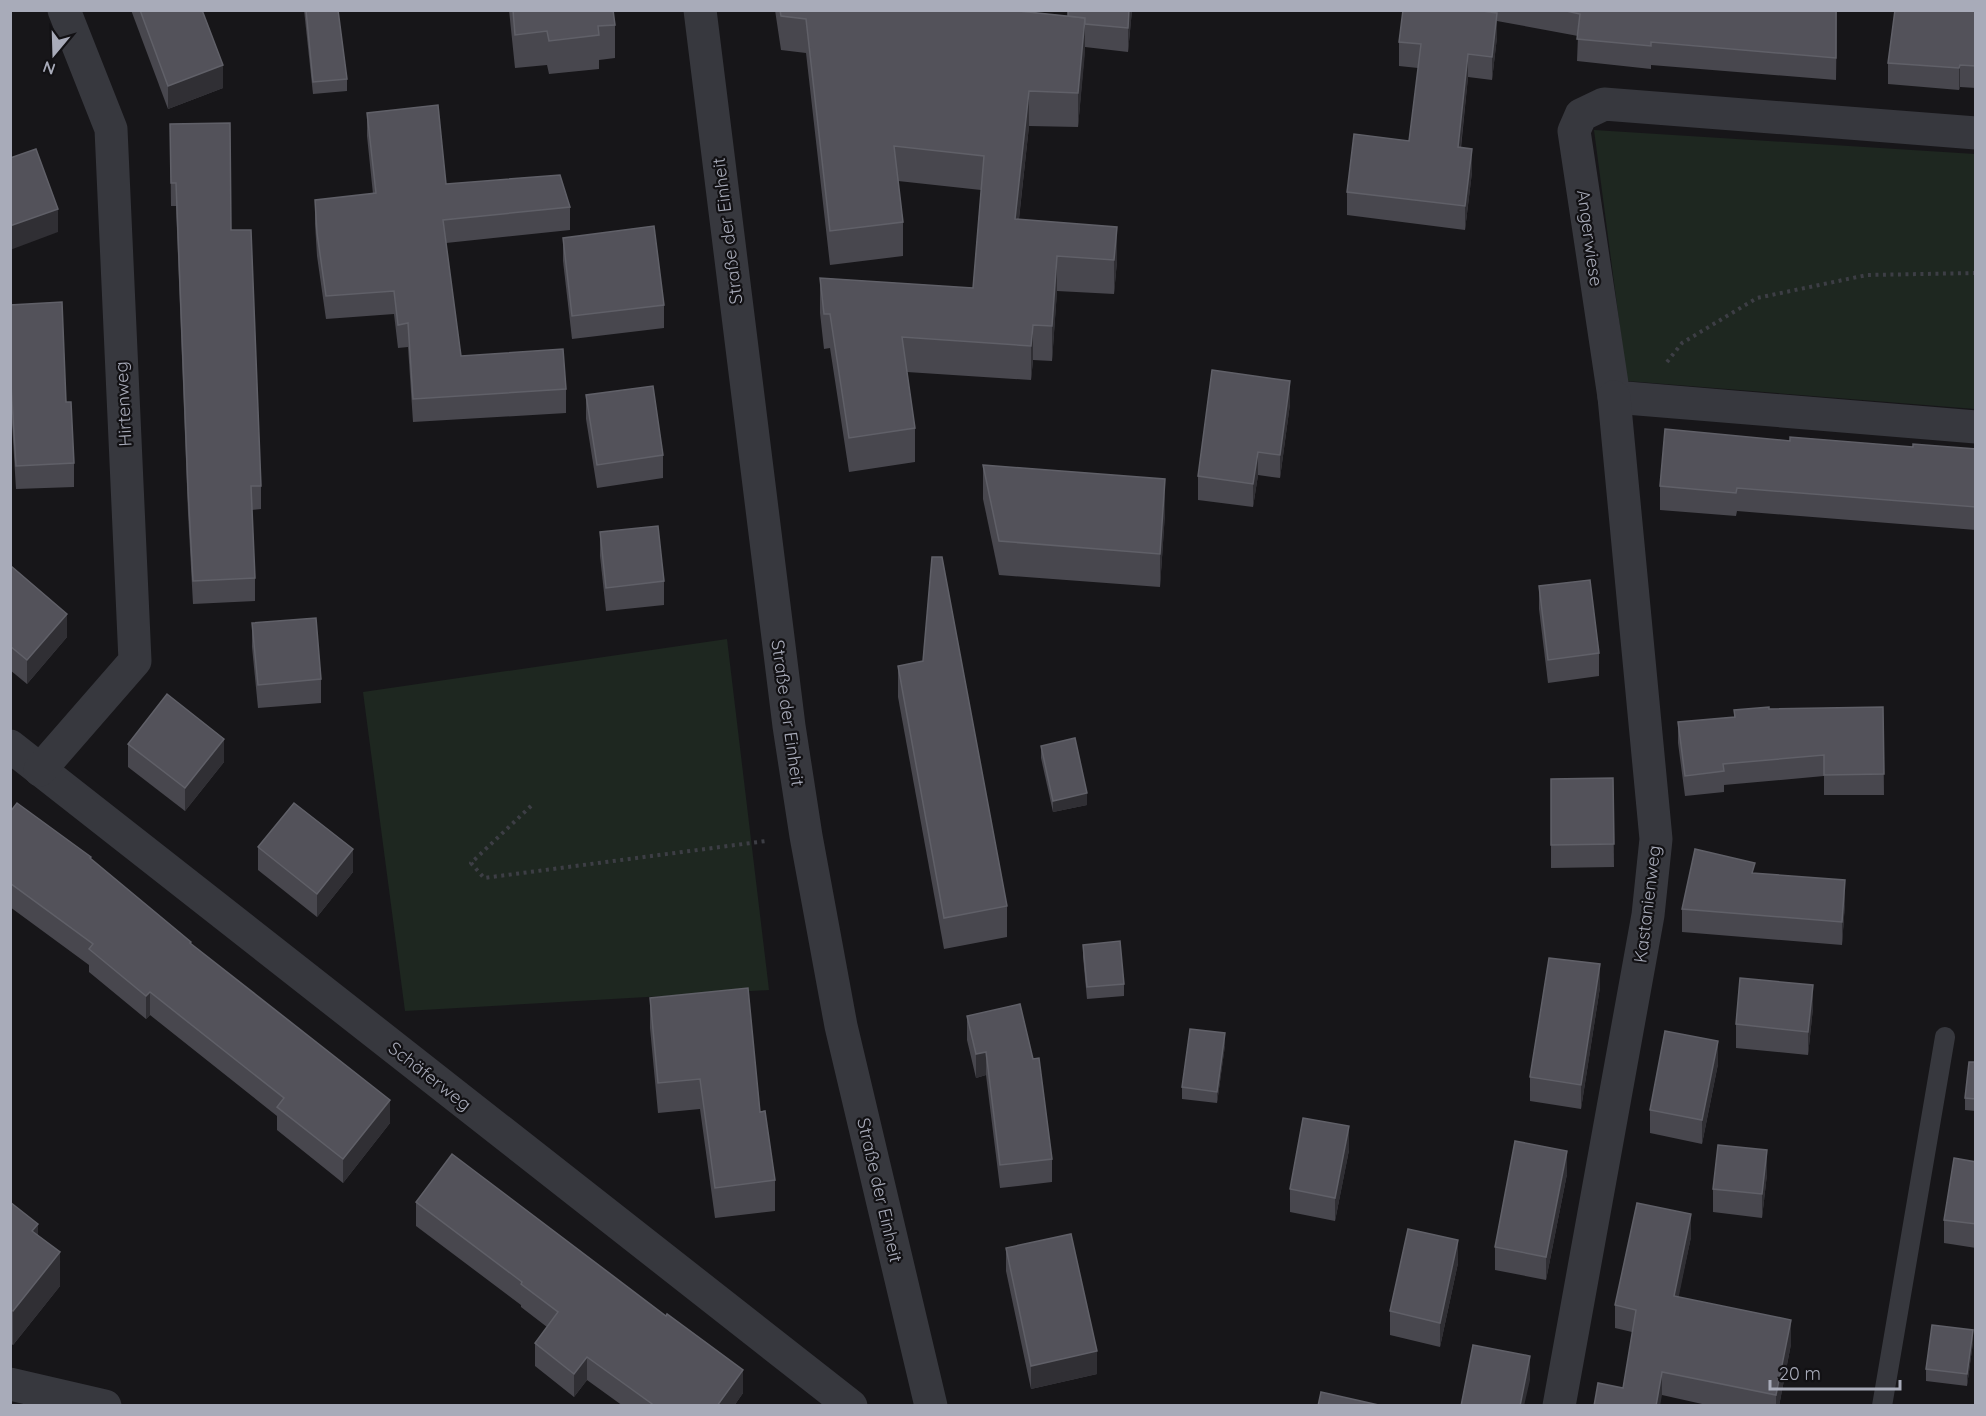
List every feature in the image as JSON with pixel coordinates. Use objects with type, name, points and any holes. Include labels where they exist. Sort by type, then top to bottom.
[{"type":"street","name":"Hirtenweg","points":[[40,770],[135,661],[111,129],[64,10]]},
{"type":"street","name":"Straße der Einheit","points":[[700,10],[784,691],[806,836],[841,1026],[931,1406]]},
{"type":"street","name":"Angerwiese","points":[[1626,398],[1574,131],[1581,115],[1604,104],[1976,133]]},
{"type":"street","points":[[1626,398],[1976,427]]},
{"type":"street","name":"Kastanienweg","points":[[1559,1406],[1648,915],[1656,839],[1626,398]]},
{"type":"street","name":"Schäferweg","points":[[10,746],[851,1406]]},
{"type":"street","points":[[10,1384],[105,1406]]},
{"type":"lane","points":[[1882,1406],[1945,1037]]},
{"type":"path","points":[[1626,398],[1682,343],[1757,298],[1867,275],[1976,273]]},
{"type":"path","points":[[531,806],[471,862],[484,878],[806,836]]},
{"type":"shaded area","points":[[1594,130],[1975,154],[1975,409],[1627,381]]},
{"type":"shaded area","points":[[727,639],[769,990],[405,1011],[363,692]]},
{"type":"building","points":[[140,10],[202,10],[223,65],[168,86]]},
{"type":"building","points":[[306,10],[338,10],[347,79],[313,82]]},
{"type":"building","points":[[513,10],[613,10],[615,25],[598,26],[599,35],[549,41],[547,31],[515,35]]},
{"type":"building","points":[[780,10],[1010,10],[1085,18],[1078,93],[1029,91],[1015,219],[1117,227],[1114,260],[1057,256],[1052,326],[1033,325],[1031,346],[902,337],[915,428],[849,438],[830,314],[824,314],[820,278],[973,288],[984,156],[894,146],[903,222],[830,231],[806,19],[781,16]]},
{"type":"building","points":[[1068,10],[1129,10],[1128,28],[1085,24],[1085,18],[1068,16]]},
{"type":"building","points":[[1403,10],[1475,10],[1497,13],[1492,57],[1468,54],[1458,147],[1472,149],[1465,206],[1347,192],[1354,134],[1409,141],[1421,44],[1399,42]]},
{"type":"building","points":[[1562,10],[1836,10],[1836,58],[1651,42],[1651,46],[1577,39],[1580,14]]},
{"type":"building","points":[[1895,10],[1976,10],[1976,66],[1960,65],[1959,68],[1888,63]]},
{"type":"building","points":[[438,105],[446,184],[560,175],[570,207],[443,220],[461,356],[563,349],[566,389],[413,399],[408,323],[398,325],[394,291],[326,296],[315,200],[376,193],[367,113]]},
{"type":"building","points":[[230,123],[231,230],[251,230],[261,486],[251,486],[255,578],[193,581],[176,183],[171,183],[170,124]]},
{"type":"building","points":[[36,149],[58,209],[10,226],[10,158]]},
{"type":"building","points":[[654,226],[664,305],[572,316],[563,238]]},
{"type":"building","points":[[62,302],[66,402],[71,402],[74,463],[16,466],[10,368],[10,305]]},
{"type":"building","points":[[1212,370],[1290,381],[1280,455],[1258,452],[1253,484],[1198,476]]},
{"type":"building","points":[[653,386],[663,455],[597,465],[586,395]]},
{"type":"building","points":[[1665,429],[1790,441],[1790,437],[1913,447],[1913,444],[1976,449],[1976,507],[1737,488],[1736,493],[1660,486]]},
{"type":"building","points":[[983,465],[1165,479],[1160,554],[999,541]]},
{"type":"building","points":[[658,526],[664,581],[606,588],[600,532]]},
{"type":"building","points":[[932,557],[942,557],[1007,906],[944,918],[898,666],[923,661]]},
{"type":"building","points":[[11,566],[67,614],[27,660],[10,646]]},
{"type":"building","points":[[1590,580],[1599,653],[1548,660],[1539,586]]},
{"type":"building","points":[[316,618],[321,679],[258,685],[252,623]]},
{"type":"building","points":[[167,694],[224,739],[185,788],[128,744]]},
{"type":"building","points":[[1769,707],[1769,709],[1883,707],[1884,774],[1824,775],[1824,755],[1723,764],[1724,771],[1685,776],[1678,722],[1735,717],[1734,710]]},
{"type":"building","points":[[1075,738],[1087,793],[1053,801],[1041,746]]},
{"type":"building","points":[[1613,778],[1614,844],[1551,845],[1551,779]]},
{"type":"building","points":[[17,803],[91,857],[190,943],[390,1100],[343,1159],[277,1107],[284,1098],[150,992],[146,996],[89,949],[93,944],[10,883],[10,812]]},
{"type":"building","points":[[294,803],[353,849],[317,894],[258,847]]},
{"type":"building","points":[[1695,849],[1755,863],[1752,873],[1845,880],[1842,922],[1682,909]]},
{"type":"building","points":[[1120,941],[1124,984],[1087,987],[1083,945]]},
{"type":"building","points":[[1549,958],[1600,964],[1581,1085],[1530,1077]]},
{"type":"building","points":[[1740,978],[1813,985],[1808,1032],[1736,1024]]},
{"type":"building","points":[[748,988],[760,1112],[765,1111],[775,1180],[715,1188],[700,1079],[658,1083],[650,998]]},
{"type":"building","points":[[1020,1004],[1033,1059],[1039,1058],[1052,1159],[1000,1165],[986,1052],[976,1054],[967,1016]]},
{"type":"building","points":[[1190,1029],[1225,1033],[1217,1092],[1182,1087]]},
{"type":"building","points":[[1665,1031],[1718,1041],[1702,1120],[1650,1110]]},
{"type":"building","points":[[1969,1062],[1976,1062],[1976,1099],[1965,1098]]},
{"type":"building","points":[[1303,1118],[1349,1126],[1335,1198],[1290,1189]]},
{"type":"building","points":[[1515,1141],[1567,1151],[1546,1257],[1495,1247]]},
{"type":"building","points":[[1718,1145],[1767,1150],[1762,1194],[1713,1189]]},
{"type":"building","points":[[452,1154],[666,1316],[667,1314],[743,1370],[717,1406],[655,1406],[587,1357],[574,1374],[535,1343],[558,1312],[416,1202]]},
{"type":"building","points":[[1954,1158],[1976,1162],[1976,1224],[1944,1220]]},
{"type":"building","points":[[10,1202],[38,1224],[32,1231],[60,1252],[13,1311],[10,1309]]},
{"type":"building","points":[[1637,1203],[1691,1214],[1674,1296],[1791,1320],[1776,1395],[1662,1372],[1656,1406],[1594,1406],[1598,1383],[1623,1388],[1636,1310],[1615,1305]]},
{"type":"building","points":[[1408,1229],[1458,1240],[1440,1323],[1390,1311]]},
{"type":"building","points":[[1071,1234],[1097,1351],[1031,1366],[1006,1248]]},
{"type":"building","points":[[1932,1325],[1973,1330],[1967,1374],[1926,1369]]},
{"type":"building","points":[[1473,1345],[1530,1356],[1520,1406],[1461,1406]]},
{"type":"building","points":[[1321,1392],[1383,1406],[1318,1406]]}]
